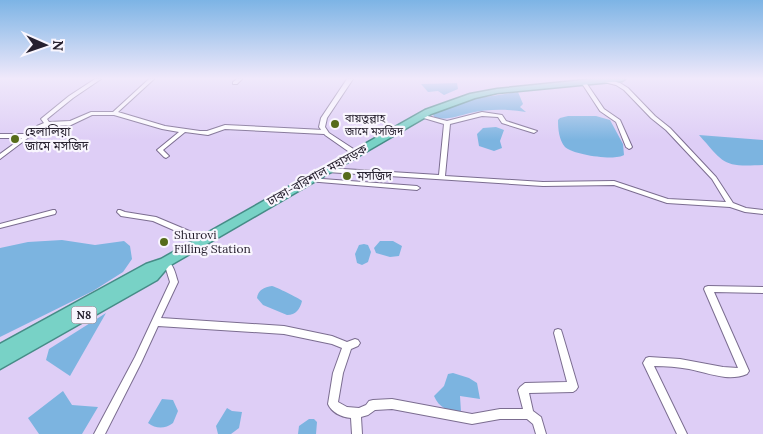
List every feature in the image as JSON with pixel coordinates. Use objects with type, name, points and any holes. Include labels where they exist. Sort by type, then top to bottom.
[{"type":"highway","name":"ঢাকা-বরিশাল মহাসড়ক","points":[[0,352],[150,268],[165,262],[355,154],[424,117],[465,99]]},
{"type":"highway","name":"ঢাকা-বরিশাল মহাসড়ক","points":[[0,362],[152,276],[165,262]]},
{"type":"street","points":[[47,124],[44,119],[68,99]]},
{"type":"street","points":[[114,113],[129,99]]},
{"type":"street","points":[[324,132],[322,127],[323,121],[337,99]]},
{"type":"street","points":[[595,99],[602,110],[618,121],[629,147]]},
{"type":"street","points":[[636,99],[668,129],[714,178],[731,205]]},
{"type":"street","points":[[0,157],[27,136],[47,124],[71,123],[91,114],[114,113],[150,124],[183,131],[208,133],[225,127],[324,132],[355,154]]},
{"type":"street","points":[[424,117],[447,123],[475,115],[490,114],[500,116],[504,122],[534,131]]},
{"type":"street","points":[[442,177],[447,123]]},
{"type":"street","points":[[166,156],[160,150],[183,131]]},
{"type":"street","points":[[0,136],[27,136]]},
{"type":"street","points":[[327,170],[543,184],[614,183],[667,201],[731,205],[744,210],[763,212]]},
{"type":"street","points":[[309,180],[417,188]]},
{"type":"street","points":[[0,226],[53,212]]},
{"type":"street","points":[[120,212],[154,219],[203,240]]},
{"type":"street","points":[[99,434],[157,322],[174,282],[170,268],[165,262]]},
{"type":"street","points":[[682,434],[648,363],[649,361],[684,363],[740,373],[744,371],[708,289],[763,290]]},
{"type":"street","points":[[157,322],[284,330],[295,334],[351,344],[338,373],[333,404],[340,410],[356,414],[371,408],[373,405],[392,404],[472,419],[500,414],[529,414]]},
{"type":"street","points":[[541,434],[537,421],[529,414],[523,390],[525,388],[573,387],[558,333]]},
{"type":"street","points":[[356,414],[357,434]]},
{"type":"water","points":[[475,99],[521,99],[523,104],[520,107],[526,112],[491,110],[444,118],[435,118],[433,115],[442,109]]},
{"type":"water","points":[[568,116],[596,116],[610,120],[623,144],[624,155],[619,157],[594,156],[576,152],[565,147],[560,138],[558,120]]},
{"type":"water","points":[[496,127],[504,130],[500,141],[502,148],[494,151],[479,146],[477,134],[483,128]]},
{"type":"water","points":[[699,135],[763,140],[763,165],[739,165],[725,162]]},
{"type":"water","points":[[62,240],[95,245],[124,241],[130,246],[132,259],[123,272],[93,291],[0,337],[0,248],[28,242]]},
{"type":"water","points":[[380,241],[393,241],[402,246],[399,256],[390,257],[376,253],[374,248]]},
{"type":"water","points":[[359,245],[368,245],[371,252],[368,262],[362,265],[357,263],[355,254]]},
{"type":"water","points":[[272,286],[302,301],[297,311],[287,315],[263,305],[257,298],[259,293],[264,288]]},
{"type":"water","points":[[106,313],[70,376],[46,360],[49,349]]},
{"type":"water","points":[[453,373],[469,378],[477,383],[480,399],[460,396],[461,412],[444,408],[434,396],[444,386],[448,374]]},
{"type":"water","points":[[63,391],[72,405],[98,407],[82,434],[39,434],[28,418]]},
{"type":"water","points":[[162,399],[173,400],[178,411],[173,423],[164,427],[157,427],[148,423]]},
{"type":"water","points":[[227,408],[232,411],[242,412],[239,428],[231,434],[218,434],[216,426]]},
{"type":"water","points":[[309,419],[314,419],[317,422],[316,434],[298,434],[299,426]]},
{"type":"place","name":"বায়তুল্লাহ জামে মসজিদ","points":[[335,124]]},
{"type":"place","name":"হেলালিয়া জামে মসজিদ","points":[[15,139]]},
{"type":"place","name":"মসজিদ","points":[[347,176]]},
{"type":"place","name":"Shurovi Filling Station","points":[[164,242]]}]
